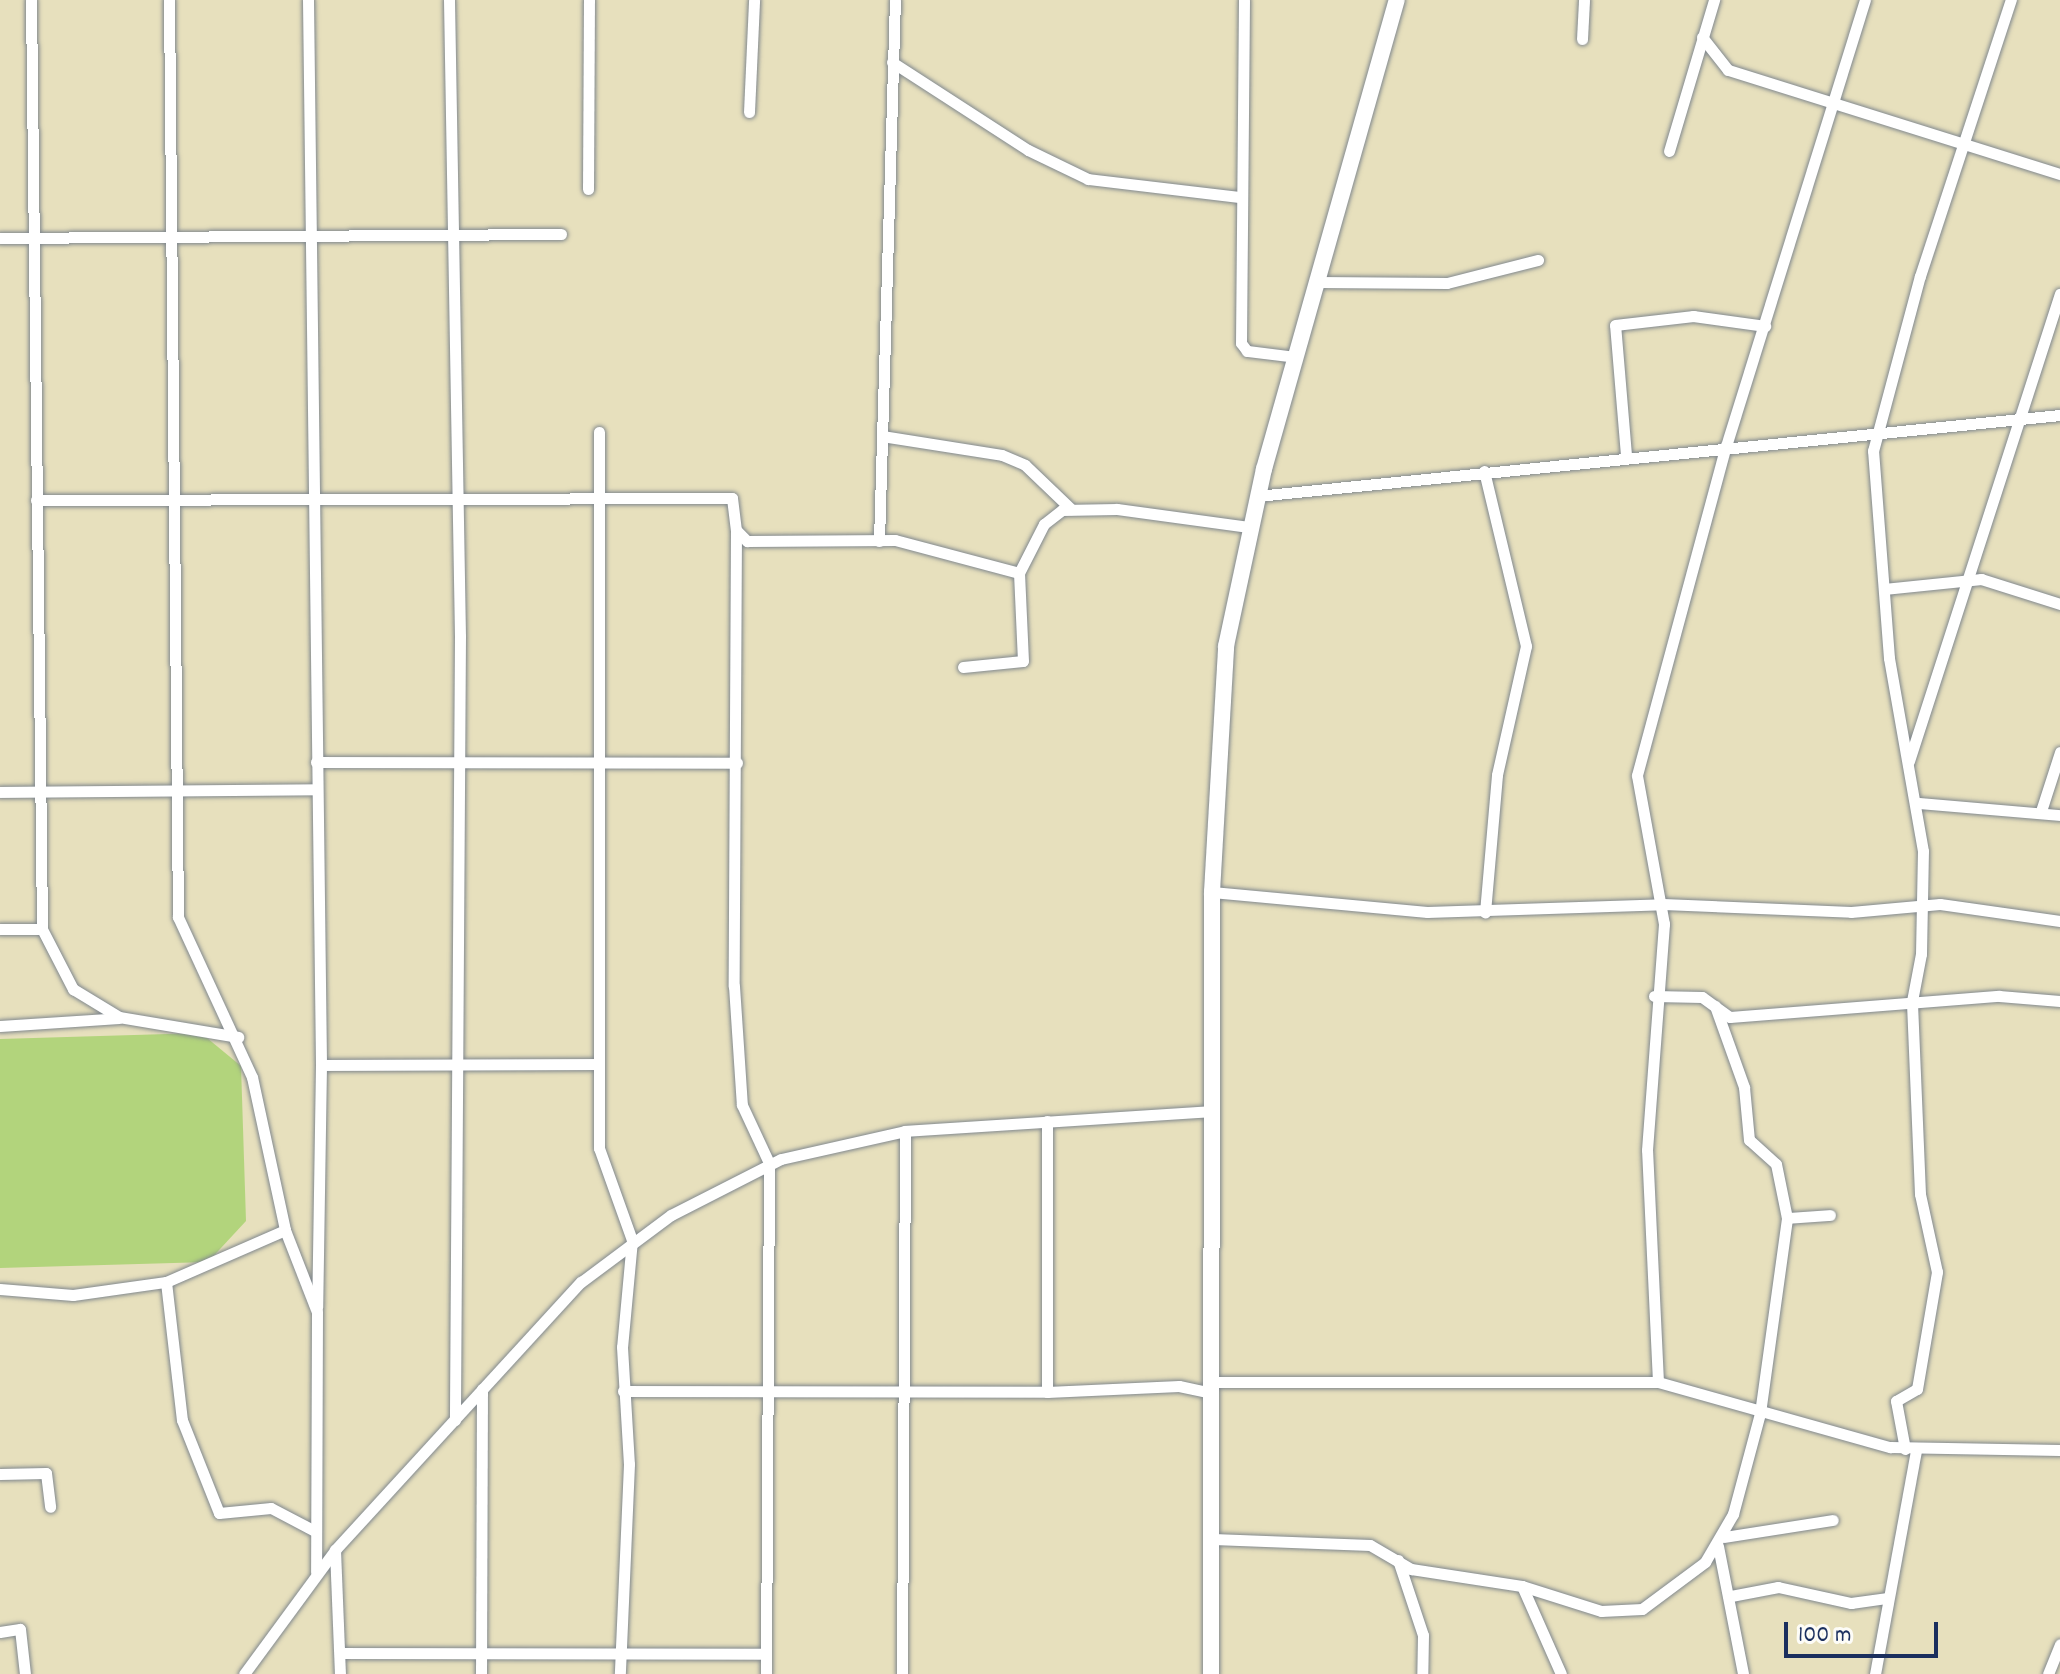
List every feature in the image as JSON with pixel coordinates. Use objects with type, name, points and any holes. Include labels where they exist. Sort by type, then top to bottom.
[{"type":"main road","points":[[1211,1674],[1212,892],[1226,646],[1257,496],[1397,0]]},
{"type":"street","points":[[31,0],[42,929],[73,989],[119,1017]]},
{"type":"street","points":[[169,0],[178,917],[238,1037],[285,1230],[317,1312]]},
{"type":"street","points":[[308,0],[321,1065],[313,1530],[316,1572]]},
{"type":"street","points":[[449,0],[453,496],[459,760],[455,1420]]},
{"type":"street","points":[[588,189],[589,0]]},
{"type":"street","points":[[749,112],[754,0]]},
{"type":"street","points":[[879,541],[895,0]]},
{"type":"street","points":[[1244,0],[1241,343],[1247,351],[1296,357]]},
{"type":"street","points":[[1582,39],[1584,0]]},
{"type":"street","points":[[1669,151],[1714,0]]},
{"type":"street","points":[[1658,1382],[1647,1150],[1654,996],[1663,904],[1637,775],[1726,446],[1865,0]]},
{"type":"street","points":[[1875,1674],[1910,1449],[1896,1401],[1917,1389],[1937,1272],[1920,1194],[1912,1001],[1924,906],[1919,803],[1909,762],[1884,589],[1875,436],[1963,143],[2011,0]]},
{"type":"street","points":[[1702,37],[1728,70],[2060,174]]},
{"type":"street","points":[[892,62],[1028,150],[1088,179],[1240,197]]},
{"type":"street","points":[[0,238],[561,234]]},
{"type":"street","points":[[1317,282],[1447,283],[1538,260]]},
{"type":"street","points":[[1909,762],[2060,294]]},
{"type":"street","points":[[1626,455],[1615,325],[1693,316],[1765,326]]},
{"type":"street","points":[[1257,496],[1626,455],[1875,436],[2060,415]]},
{"type":"street","points":[[599,432],[599,1148],[632,1240],[623,1391],[629,1464],[620,1674]]},
{"type":"street","points":[[882,436],[1002,455],[1025,465],[1071,509]]},
{"type":"street","points":[[1484,471],[1526,646],[1497,775],[1485,912]]},
{"type":"street","points":[[36,500],[314,500],[453,496],[732,498],[736,530],[737,763],[734,986],[742,1105],[769,1163],[765,1393],[766,1674]]},
{"type":"street","points":[[963,667],[1023,661],[1019,573],[1044,524],[1071,509],[1249,527]]},
{"type":"street","points":[[736,530],[747,541],[879,541],[1019,573]]},
{"type":"street","points":[[736,554],[747,541]]},
{"type":"street","points":[[1884,589],[1969,579],[2060,604]]},
{"type":"street","points":[[2041,811],[2060,752]]},
{"type":"street","points":[[316,762],[597,759],[737,763]]},
{"type":"street","points":[[0,792],[316,789]]},
{"type":"street","points":[[1919,803],[2060,815]]},
{"type":"street","points":[[1212,892],[1485,912],[1663,904],[1851,912],[1924,906],[2060,921]]},
{"type":"street","points":[[0,929],[42,929]]},
{"type":"street","points":[[1654,996],[1702,997],[1730,1017],[1912,1001],[2060,1001]]},
{"type":"street","points":[[1213,1539],[1370,1545],[1411,1569],[1522,1586],[1601,1611],[1642,1609],[1689,1577],[1721,1541],[1760,1413],[1787,1218],[1776,1164],[1747,1135],[1744,1087],[1715,1006]]},
{"type":"street","points":[[0,1026],[119,1017],[238,1037]]},
{"type":"street","points":[[321,1065],[457,1062],[598,1064]]},
{"type":"street","points":[[244,1674],[335,1550],[581,1282],[632,1240],[769,1163],[905,1131],[1211,1111]]},
{"type":"street","points":[[1047,1121],[1047,1392]]},
{"type":"street","points":[[902,1674],[907,1392],[905,1131]]},
{"type":"street","points":[[1787,1218],[1830,1215]]},
{"type":"street","points":[[0,1289],[73,1295],[166,1282],[285,1230]]},
{"type":"street","points":[[166,1282],[182,1420],[219,1513],[271,1508],[313,1530]]},
{"type":"street","points":[[623,1391],[1047,1392],[1179,1386],[1658,1382],[1760,1413],[1910,1449],[2060,1450]]},
{"type":"street","points":[[481,1674],[482,1389]]},
{"type":"street","points":[[0,1474],[46,1473],[50,1507]]},
{"type":"street","points":[[1721,1541],[1833,1520]]},
{"type":"street","points":[[1721,1541],[1743,1674]]},
{"type":"street","points":[[335,1550],[340,1674]]},
{"type":"street","points":[[1398,1560],[1423,1635],[1422,1674]]},
{"type":"street","points":[[1522,1586],[1561,1674]]},
{"type":"street","points":[[1731,1596],[1778,1587],[1851,1603],[1888,1598]]},
{"type":"street","points":[[0,1632],[20,1629],[25,1674]]},
{"type":"street","points":[[2048,1674],[2060,1644]]},
{"type":"street","points":[[340,1653],[766,1654]]},
{"type":"street","points":[[1548,1674],[1553,1659]]},
{"type":"green space","points":[[201,1033],[241,1066],[246,1221],[208,1262],[0,1268],[0,1039]]}]
